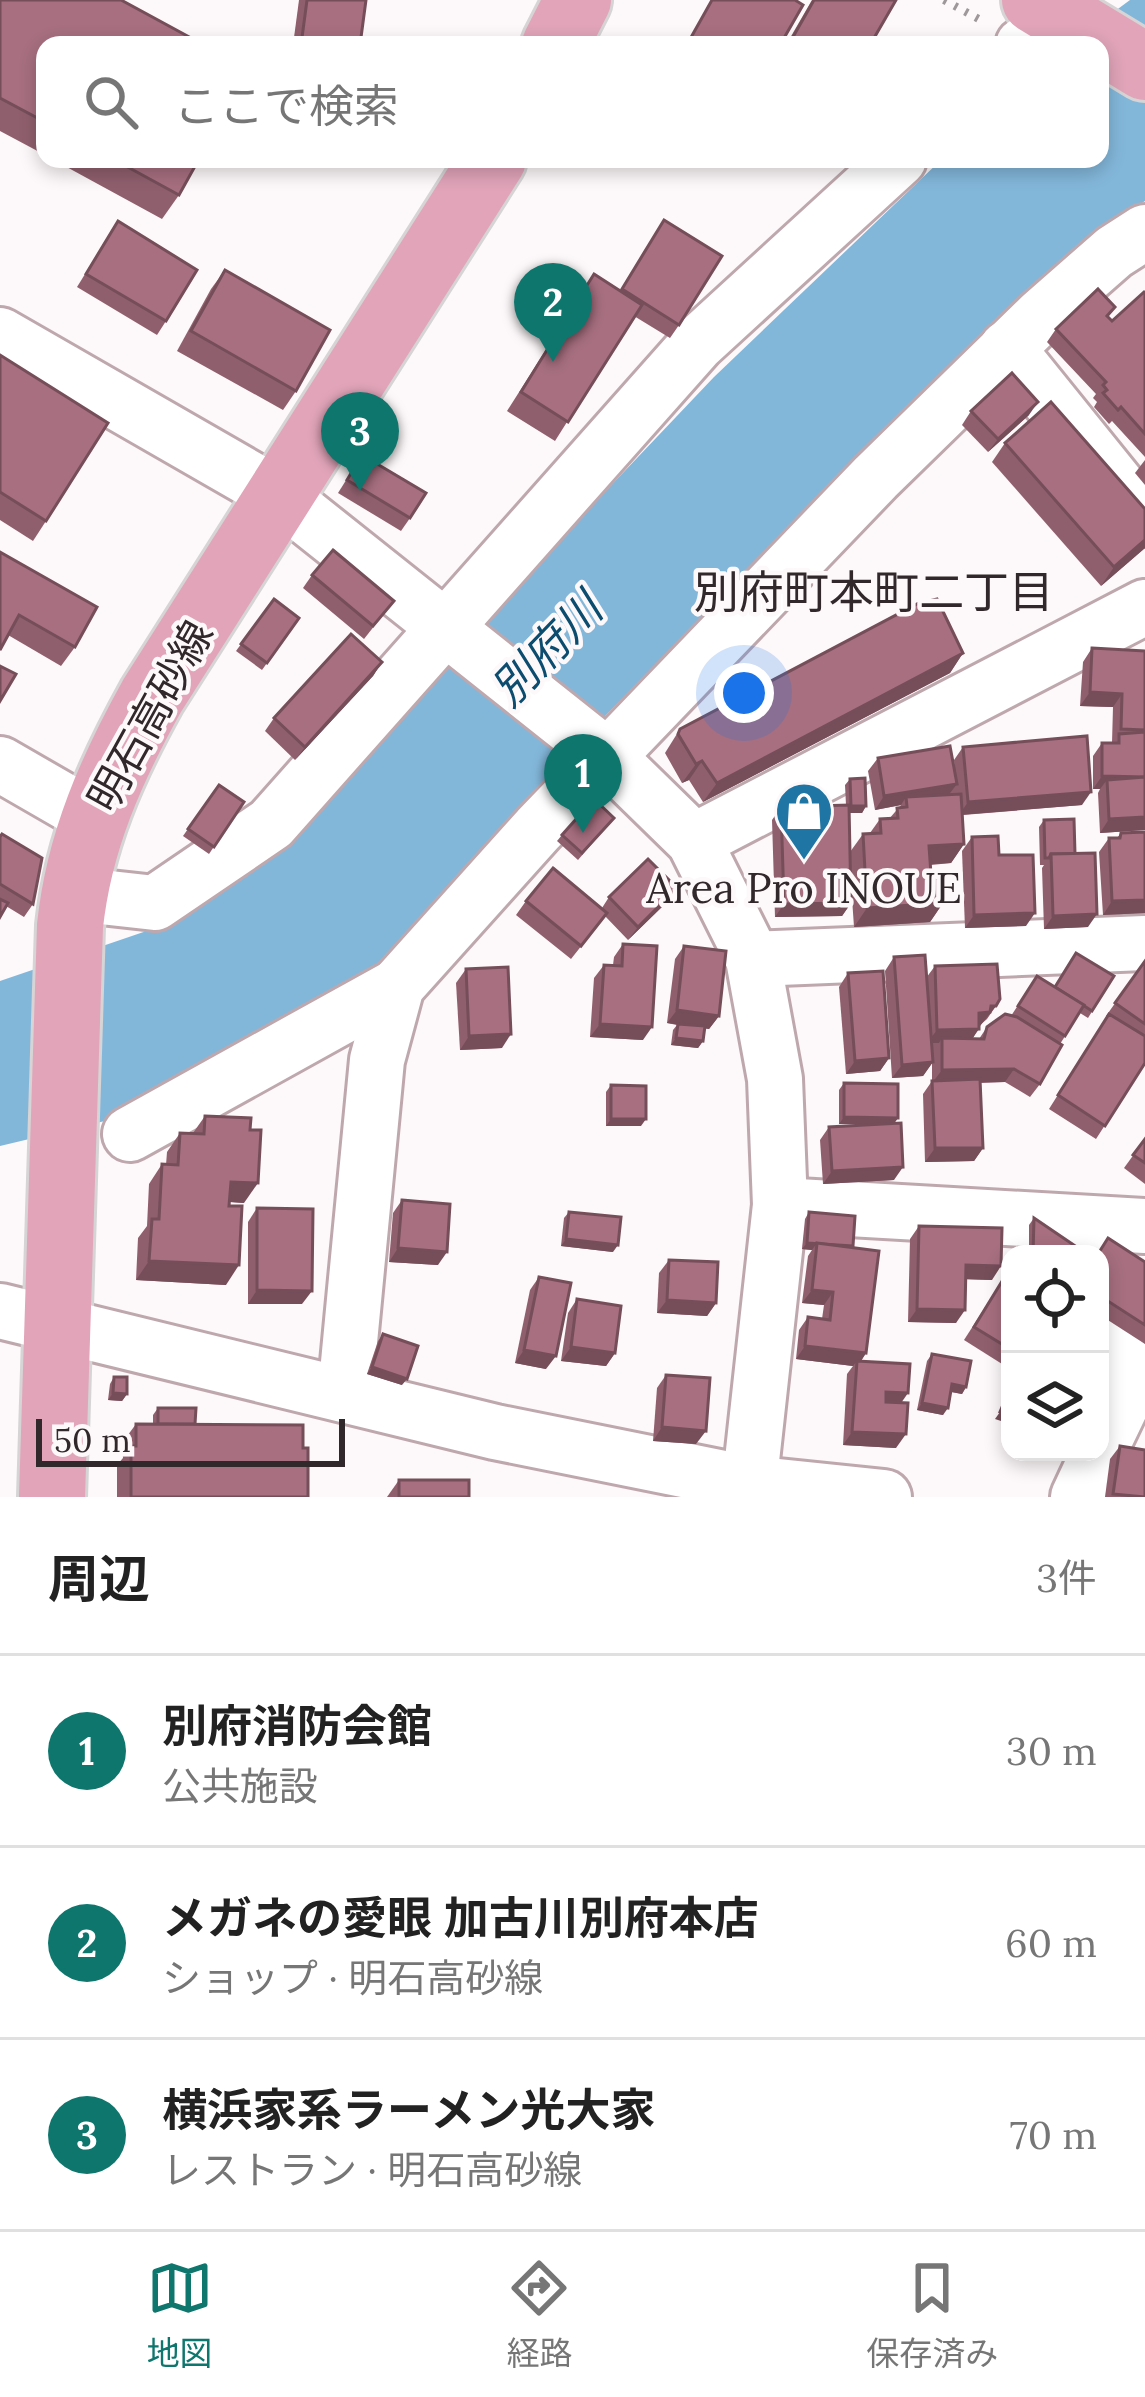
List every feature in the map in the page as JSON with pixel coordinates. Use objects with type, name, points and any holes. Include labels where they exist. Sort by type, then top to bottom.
[{"type":"main road","points":[[560,36],[578,0]]},
{"type":"main road","points":[[1041,21],[1074,36]]},
{"type":"main road","points":[[1109,52],[1145,68]]},
{"type":"main road","name":"明石高砂線","points":[[52,1497],[28,1317],[79,1149],[72,910],[92,817],[152,696],[487,168]]},
{"type":"street","points":[[72,910],[155,904],[271,824],[697,344],[889,168]]},
{"type":"street","points":[[79,1149],[397,986],[876,477],[1007,347],[1114,252],[1145,232]]},
{"type":"street","points":[[0,334],[280,496],[608,757],[694,841],[753,959],[775,1079],[780,1205],[748,1490]]},
{"type":"street","points":[[1007,347],[1145,519]]},
{"type":"street","points":[[694,841],[1145,608]]},
{"type":"street","points":[[0,764],[92,817]]},
{"type":"street","points":[[753,959],[1145,943]]},
{"type":"street","points":[[345,1394],[377,1060],[397,986]]},
{"type":"street","points":[[780,1205],[1016,1236],[1145,1226]]},
{"type":"street","points":[[28,1317],[748,1490],[884,1497]]},
{"type":"street","points":[[1109,1348],[1137,1373],[1109,1432]]},
{"type":"street","points":[[1078,1497],[1095,1461]]},
{"type":"water","name":"別府川","points":[[1130,0],[1145,0],[1145,201],[1102,230],[912,405],[606,715],[569,765],[358,987],[109,1120],[0,1146],[0,981],[167,924],[254,861],[714,377],[933,168],[1109,168],[1109,36],[1081,36]]},
{"type":"building","points":[[0,0],[121,0],[187,36],[36,36],[36,117],[0,98]]},
{"type":"building","points":[[307,0],[366,0],[361,36],[302,36]]},
{"type":"building","points":[[712,0],[795,0],[803,5],[785,36],[692,36]]},
{"type":"building","points":[[814,0],[896,0],[875,36],[794,36]]},
{"type":"building","points":[[130,168],[194,168],[179,195]]},
{"type":"building","points":[[664,220],[722,256],[679,325],[622,289]]},
{"type":"building","points":[[118,221],[197,270],[166,321],[86,274]]},
{"type":"building","points":[[225,270],[330,330],[296,391],[191,331]]},
{"type":"building","points":[[594,274],[642,305],[568,422],[521,392]]},
{"type":"building","points":[[1098,289],[1115,307],[1107,316],[1112,321],[1145,293],[1145,434],[1103,393],[1106,382],[1056,329]]},
{"type":"building","points":[[0,355],[108,423],[46,521],[0,492]]},
{"type":"building","points":[[1012,373],[1038,402],[998,439],[971,411]]},
{"type":"building","points":[[1051,402],[1145,509],[1145,540],[1114,567],[1005,443]]},
{"type":"building","points":[[362,455],[426,493],[410,518],[347,480]]},
{"type":"building","points":[[333,550],[394,601],[373,626],[312,575]]},
{"type":"building","points":[[0,552],[97,607],[75,647],[19,615],[0,650]]},
{"type":"building","points":[[274,599],[299,618],[267,663],[241,644]]},
{"type":"building","points":[[937,599],[963,653],[717,783],[702,761],[696,764],[678,734],[917,604]]},
{"type":"building","points":[[351,634],[382,662],[305,747],[274,718]]},
{"type":"building","points":[[1092,648],[1145,651],[1145,730],[1121,729],[1122,694],[1090,692]]},
{"type":"building","points":[[0,666],[16,674],[0,701]]},
{"type":"building","points":[[1145,732],[1145,777],[1102,776],[1102,743],[1119,743],[1119,734]]},
{"type":"building","points":[[1087,736],[1091,792],[968,802],[963,747]]},
{"type":"building","points":[[950,746],[957,784],[884,796],[878,758]]},
{"type":"building","points":[[1145,777],[1145,817],[1109,819],[1107,780]]},
{"type":"building","points":[[865,778],[866,806],[851,806],[850,779]]},
{"type":"building","points":[[219,785],[244,802],[214,847],[188,829]]},
{"type":"building","points":[[961,794],[964,844],[929,846],[931,874],[941,874],[943,903],[867,908],[863,834],[881,833],[880,819],[898,818],[897,808],[907,807],[906,797]]},
{"type":"building","points":[[594,799],[614,818],[582,853],[562,835]]},
{"type":"building","points":[[849,805],[851,903],[784,904],[781,807]]},
{"type":"building","points":[[1074,819],[1075,854],[1045,858],[1044,820]]},
{"type":"building","points":[[1145,832],[1145,900],[1112,901],[1109,838]]},
{"type":"building","points":[[2,834],[42,858],[33,904],[0,884]]},
{"type":"building","points":[[998,836],[999,855],[1033,855],[1035,913],[974,915],[972,837]]},
{"type":"building","points":[[1095,853],[1097,914],[1053,916],[1051,854]]},
{"type":"building","points":[[648,859],[677,888],[638,927],[609,897]]},
{"type":"building","points":[[553,868],[607,913],[581,946],[526,901]]},
{"type":"building","points":[[623,944],[657,946],[652,1027],[600,1024],[604,965],[622,966]]},
{"type":"building","points":[[684,946],[726,951],[719,1016],[677,1010]]},
{"type":"building","points":[[1076,953],[1114,976],[1092,1011],[1055,987]]},
{"type":"building","points":[[925,955],[933,1062],[902,1065],[894,957]]},
{"type":"building","points":[[1145,961],[1145,1024],[1115,1003]]},
{"type":"building","points":[[997,964],[1000,999],[990,1012],[979,1013],[979,1029],[937,1030],[935,966]]},
{"type":"building","points":[[508,967],[511,1034],[469,1036],[466,969]]},
{"type":"building","points":[[883,971],[889,1058],[855,1061],[848,973]]},
{"type":"building","points":[[1037,976],[1084,1005],[1065,1036],[1018,1006]]},
{"type":"building","points":[[1005,1014],[1062,1045],[1040,1084],[1014,1069],[942,1070],[942,1038],[984,1039],[987,1027]]},
{"type":"building","points":[[1109,1014],[1145,1036],[1145,1063],[1105,1126],[1058,1095]]},
{"type":"building","points":[[678,1024],[705,1026],[703,1041],[676,1038]]},
{"type":"building","points":[[980,1079],[983,1148],[935,1148],[932,1081]]},
{"type":"building","points":[[844,1083],[898,1084],[898,1118],[844,1117]]},
{"type":"building","points":[[611,1085],[646,1086],[646,1119],[611,1119]]},
{"type":"building","points":[[205,1116],[251,1118],[250,1130],[261,1130],[258,1183],[231,1182],[229,1206],[242,1206],[239,1265],[149,1261],[152,1219],[159,1219],[162,1164],[178,1165],[180,1133],[204,1134]]},
{"type":"building","points":[[901,1123],[903,1167],[832,1171],[829,1127]]},
{"type":"building","points":[[1145,1139],[1145,1163],[1133,1155]]},
{"type":"building","points":[[402,1200],[450,1204],[447,1252],[398,1248]]},
{"type":"building","points":[[257,1208],[313,1209],[312,1291],[257,1290]]},
{"type":"building","points":[[569,1212],[621,1217],[618,1245],[566,1239]]},
{"type":"building","points":[[809,1212],[855,1216],[853,1246],[807,1243]]},
{"type":"building","points":[[1034,1218],[1074,1245],[1033,1245]]},
{"type":"building","points":[[919,1226],[1002,1228],[1001,1266],[966,1265],[965,1310],[917,1309]]},
{"type":"building","points":[[1108,1238],[1145,1262],[1145,1325],[1109,1302],[1109,1245],[1104,1245]]},
{"type":"building","points":[[817,1243],[879,1251],[866,1353],[805,1346],[808,1317],[830,1320],[833,1292],[812,1290]]},
{"type":"building","points":[[669,1260],[718,1262],[716,1303],[667,1300]]},
{"type":"building","points":[[539,1277],[571,1283],[556,1356],[524,1350]]},
{"type":"building","points":[[1001,1283],[1001,1344],[974,1327]]},
{"type":"building","points":[[577,1299],[621,1306],[615,1353],[571,1347]]},
{"type":"building","points":[[383,1334],[418,1346],[407,1379],[372,1367]]},
{"type":"building","points":[[932,1354],[971,1361],[966,1387],[952,1384],[948,1408],[922,1403]]},
{"type":"building","points":[[857,1361],[910,1364],[908,1393],[886,1392],[886,1402],[908,1403],[906,1434],[852,1432]]},
{"type":"building","points":[[666,1375],[710,1378],[706,1431],[662,1427]]},
{"type":"building","points":[[114,1377],[127,1377],[127,1394],[113,1393]]},
{"type":"building","points":[[158,1408],[196,1408],[195,1424],[158,1424]]},
{"type":"building","points":[[136,1424],[303,1425],[308,1497],[131,1497]]},
{"type":"building","points":[[1120,1446],[1145,1450],[1145,1497],[1113,1494]]},
{"type":"building","points":[[399,1480],[469,1480],[469,1497],[399,1497]]},
{"type":"place","name":"メガネの愛眼 加古川別府本店","points":[[553,362]]},
{"type":"place","name":"横浜家系ラーメン光大家","points":[[360,491]]},
{"type":"place","name":"別府消防会館","points":[[583,833]]},
{"type":"place","name":"Area Pro INOUE","points":[[804,862]]},
{"type":"district","name":"別府町本町二丁目","points":[[874,591]]}]
